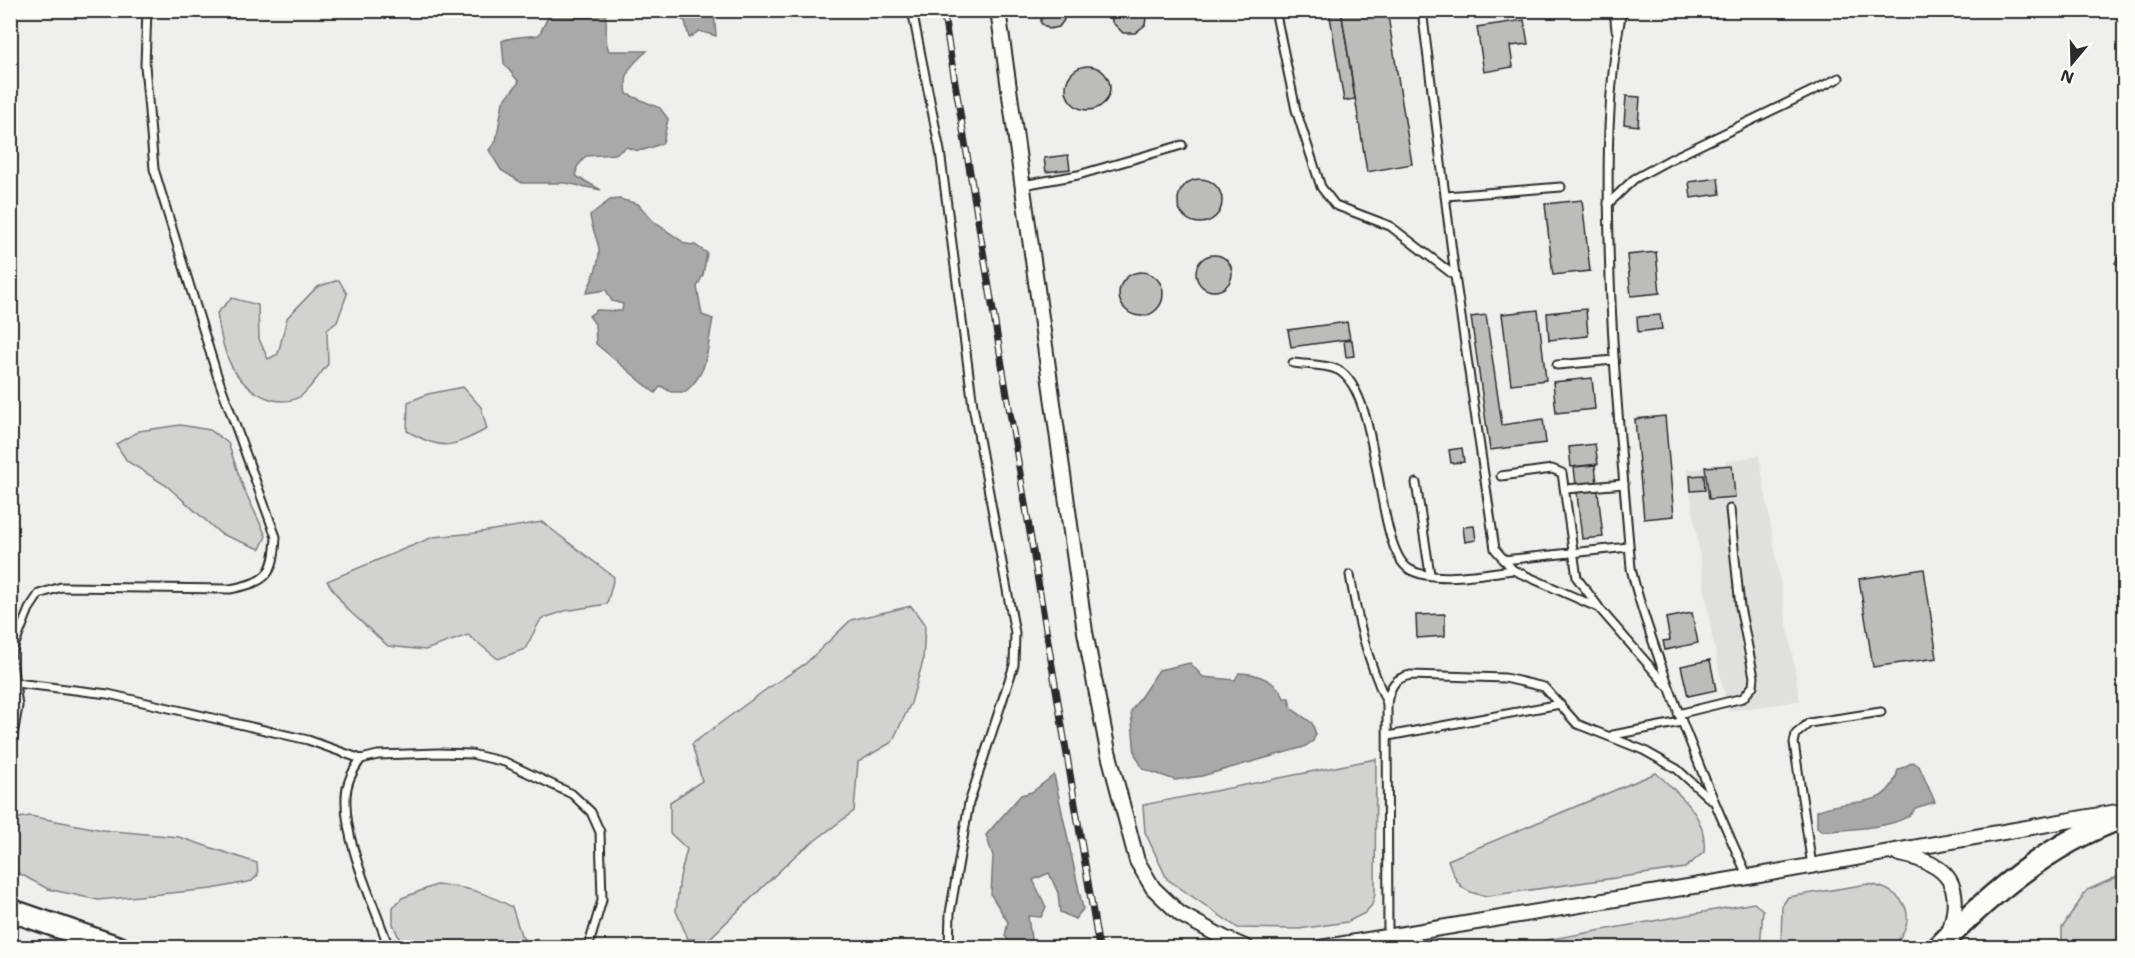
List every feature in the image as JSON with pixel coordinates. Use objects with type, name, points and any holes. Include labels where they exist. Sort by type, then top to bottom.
[{"type":"main road","points":[[1943,943],[1998,891],[2055,850],[2088,831],[2124,817]]},
{"type":"main road","points":[[10,910],[120,948]]},
{"type":"street","points":[[998,10],[1085,632],[1108,751],[1137,861],[1153,888],[1180,914],[1247,948]]},
{"type":"street","points":[[1320,948],[1748,878],[2124,811]]},
{"type":"street","points":[[1888,853],[1916,857],[1936,865],[1945,874],[1952,887],[1955,904],[1943,943]]},
{"type":"lane","points":[[10,754],[18,706],[10,654],[29,609],[39,594],[51,588],[230,589],[251,585],[268,576],[275,560],[276,537],[217,375],[154,169],[145,65],[147,10]]},
{"type":"lane","points":[[912,10],[940,152],[974,406],[1015,633],[1014,666],[967,813],[950,913],[949,948]]},
{"type":"lane","points":[[1275,10],[1296,110],[1321,187],[1328,198],[1344,209],[1390,226],[1455,276]]},
{"type":"lane","points":[[1422,10],[1491,539],[1503,560],[1513,570],[1599,608]]},
{"type":"lane","points":[[1614,10],[1617,38]]},
{"type":"lane","points":[[1622,10],[1610,96],[1608,204],[1614,360],[1629,547],[1636,592],[1678,714],[1713,802],[1748,878]]},
{"type":"lane","points":[[1608,204],[1634,180],[1669,160],[1839,78]]},
{"type":"lane","points":[[1023,185],[1078,175],[1182,145]]},
{"type":"lane","points":[[1446,196],[1561,187]]},
{"type":"lane","points":[[1557,365],[1614,360]]},
{"type":"lane","points":[[1293,363],[1329,367],[1348,380],[1354,389],[1370,438],[1397,553],[1409,569],[1430,574],[1459,576],[1513,570]]},
{"type":"lane","points":[[1501,476],[1558,470],[1564,478],[1566,489],[1577,578],[1599,608],[1670,689]]},
{"type":"lane","points":[[1416,483],[1430,574]]},
{"type":"lane","points":[[1566,489],[1624,484]]},
{"type":"lane","points":[[1678,714],[1743,698],[1753,687],[1754,677],[1740,607],[1730,509]]},
{"type":"lane","points":[[1503,560],[1629,547]]},
{"type":"lane","points":[[1350,575],[1360,634],[1369,665],[1387,703]]},
{"type":"lane","points":[[1388,936],[1387,703],[1392,684],[1400,677],[1411,675],[1505,678],[1544,687],[1577,724],[1643,750],[1677,769],[1713,802]]},
{"type":"lane","points":[[16,682],[108,694],[308,740],[361,759],[378,755],[471,754],[505,762],[572,794],[591,812],[600,832],[602,900],[588,948]]},
{"type":"lane","points":[[1388,736],[1560,704]]},
{"type":"lane","points":[[1812,866],[1794,743],[1796,734],[1809,723],[1881,712]]},
{"type":"lane","points":[[1611,736],[1681,722]]},
{"type":"lane","points":[[361,759],[351,773],[345,796],[350,838],[389,948]]},
{"type":"shaded area","points":[[551,11],[604,11],[609,51],[647,51],[627,74],[627,94],[660,108],[668,119],[663,143],[641,150],[627,147],[615,154],[586,156],[577,167],[576,176],[601,190],[566,183],[522,183],[501,170],[489,150],[496,141],[503,102],[519,82],[504,64],[502,41],[539,35]]},
{"type":"shaded area","points":[[669,11],[714,11],[716,36],[699,31],[689,38],[685,21]]},
{"type":"shaded area","points":[[619,199],[638,204],[653,221],[686,244],[695,245],[707,253],[703,275],[697,287],[702,315],[713,319],[703,367],[693,384],[685,392],[671,392],[661,386],[655,393],[596,344],[595,324],[589,316],[597,310],[622,311],[623,304],[612,301],[606,290],[586,293],[599,254],[590,215],[610,200]]},
{"type":"shaded area","points":[[339,280],[347,294],[337,322],[327,330],[328,364],[308,389],[297,398],[281,401],[270,399],[246,385],[237,375],[226,353],[217,313],[232,298],[258,305],[259,339],[268,359],[278,354],[287,318],[317,287]]},
{"type":"shaded area","points":[[463,387],[481,407],[487,429],[447,445],[430,442],[407,431],[408,402],[428,394]]},
{"type":"shaded area","points":[[180,425],[210,430],[228,443],[243,487],[266,536],[260,549],[221,534],[167,486],[127,461],[116,444],[139,431]]},
{"type":"shaded area","points":[[1759,455],[1800,701],[1728,711],[1712,637],[1687,470],[1725,465],[1725,462]]},
{"type":"shaded area","points":[[542,522],[614,577],[607,604],[565,611],[541,619],[525,649],[498,659],[468,635],[425,650],[388,646],[346,608],[327,581],[433,537]]},
{"type":"shaded area","points":[[911,606],[925,625],[923,661],[911,703],[892,742],[858,762],[854,811],[797,854],[709,939],[688,939],[676,911],[680,877],[687,849],[670,833],[670,802],[702,781],[692,744],[805,664],[851,620]]},
{"type":"shaded area","points":[[1190,663],[1203,677],[1235,680],[1239,673],[1246,673],[1266,679],[1277,687],[1284,698],[1289,698],[1291,708],[1312,723],[1316,734],[1313,741],[1304,747],[1202,776],[1175,780],[1143,769],[1135,754],[1131,711],[1159,670]]},
{"type":"shaded area","points":[[1376,759],[1375,894],[1372,905],[1365,913],[1347,922],[1299,929],[1238,928],[1167,879],[1145,832],[1143,805]]},
{"type":"shaded area","points":[[1913,762],[1919,766],[1935,802],[1915,808],[1910,815],[1890,824],[1829,831],[1821,831],[1817,827],[1817,811],[1830,806],[1877,798],[1893,784],[1898,770]]},
{"type":"shaded area","points":[[1656,773],[1683,798],[1702,828],[1704,852],[1685,868],[1488,896],[1466,890],[1457,881],[1448,860]]},
{"type":"shaded area","points":[[1054,775],[1083,909],[1075,919],[1060,912],[1058,893],[1049,873],[1033,880],[1046,907],[1041,917],[1028,916],[1032,947],[1013,947],[1005,936],[1008,922],[991,895],[993,856],[986,835],[1021,795],[1032,792]]},
{"type":"shaded area","points":[[30,816],[103,830],[179,837],[257,863],[258,875],[252,881],[212,889],[98,900],[48,889],[11,869],[11,827],[14,819]]},
{"type":"shaded area","points":[[2124,874],[2124,947],[2062,947],[2062,928],[2087,890]]},
{"type":"shaded area","points":[[1868,884],[1892,892],[1905,907],[1906,926],[1892,947],[1781,947],[1782,906],[1788,897]]},
{"type":"shaded area","points":[[436,885],[476,891],[512,907],[521,935],[529,947],[403,947],[393,924],[393,907],[402,898]]},
{"type":"shaded area","points":[[1754,903],[1763,910],[1760,947],[1507,947]]},
{"type":"building","points":[[1041,10],[1063,10],[1064,20],[1059,27],[1049,29],[1041,23]]},
{"type":"building","points":[[1111,10],[1147,10],[1145,25],[1135,33],[1123,33],[1112,22]]},
{"type":"building","points":[[1329,10],[1341,10],[1355,99],[1344,101]]},
{"type":"building","points":[[1341,10],[1387,10],[1412,164],[1367,172]]},
{"type":"building","points":[[1496,10],[1528,10],[1528,11],[1497,15]]},
{"type":"building","points":[[1524,20],[1528,44],[1510,46],[1513,67],[1484,72],[1477,27]]},
{"type":"building","points":[[1088,66],[1103,73],[1110,88],[1103,103],[1088,110],[1073,103],[1066,88],[1073,73]]},
{"type":"building","points":[[1626,96],[1640,97],[1638,126],[1624,124]]},
{"type":"building","points":[[1068,155],[1070,169],[1046,172],[1044,158]]},
{"type":"building","points":[[1718,178],[1720,194],[1691,198],[1689,182]]},
{"type":"building","points":[[1200,179],[1215,186],[1222,201],[1215,216],[1200,223],[1185,216],[1178,201],[1185,186]]},
{"type":"building","points":[[1582,200],[1590,271],[1553,275],[1545,204]]},
{"type":"building","points":[[2124,246],[2124,269],[2115,263]]},
{"type":"building","points":[[1656,252],[1660,293],[1631,296],[1627,255]]},
{"type":"building","points":[[1214,255],[1227,260],[1232,273],[1227,286],[1214,291],[1201,286],[1196,273],[1201,260]]},
{"type":"building","points":[[1141,272],[1156,279],[1163,294],[1156,309],[1141,316],[1126,309],[1119,294],[1126,279]]},
{"type":"building","points":[[1586,309],[1588,336],[1549,340],[1547,313]]},
{"type":"building","points":[[1538,310],[1546,380],[1511,384],[1502,314]]},
{"type":"building","points":[[1486,315],[1502,425],[1543,419],[1546,443],[1490,450],[1471,317]]},
{"type":"building","points":[[1660,315],[1662,329],[1638,332],[1637,317]]},
{"type":"building","points":[[1347,322],[1350,339],[1291,347],[1288,330]]},
{"type":"building","points":[[1352,340],[1354,356],[1346,357],[1344,341]]},
{"type":"building","points":[[1592,378],[1595,409],[1556,413],[1553,382]]},
{"type":"building","points":[[1665,416],[1674,516],[1644,519],[1635,419]]},
{"type":"building","points":[[1595,444],[1598,464],[1571,467],[1569,447]]},
{"type":"building","points":[[1462,448],[1464,462],[1451,463],[1449,450]]},
{"type":"building","points":[[1595,465],[1603,537],[1582,539],[1574,467]]},
{"type":"building","points":[[1732,465],[1735,497],[1709,499],[1705,467]]},
{"type":"building","points":[[1704,475],[1705,490],[1691,491],[1690,476]]},
{"type":"building","points":[[1474,526],[1476,540],[1465,542],[1463,527]]},
{"type":"building","points":[[1924,569],[1937,658],[1873,667],[1859,579]]},
{"type":"building","points":[[1692,613],[1698,643],[1665,650],[1663,641],[1670,640],[1666,618]]},
{"type":"building","points":[[1445,614],[1445,636],[1417,638],[1416,615]]},
{"type":"building","points":[[1710,660],[1716,690],[1688,696],[1681,666]]},
{"type":"railway","points":[[943,10],[1099,948]]}]
